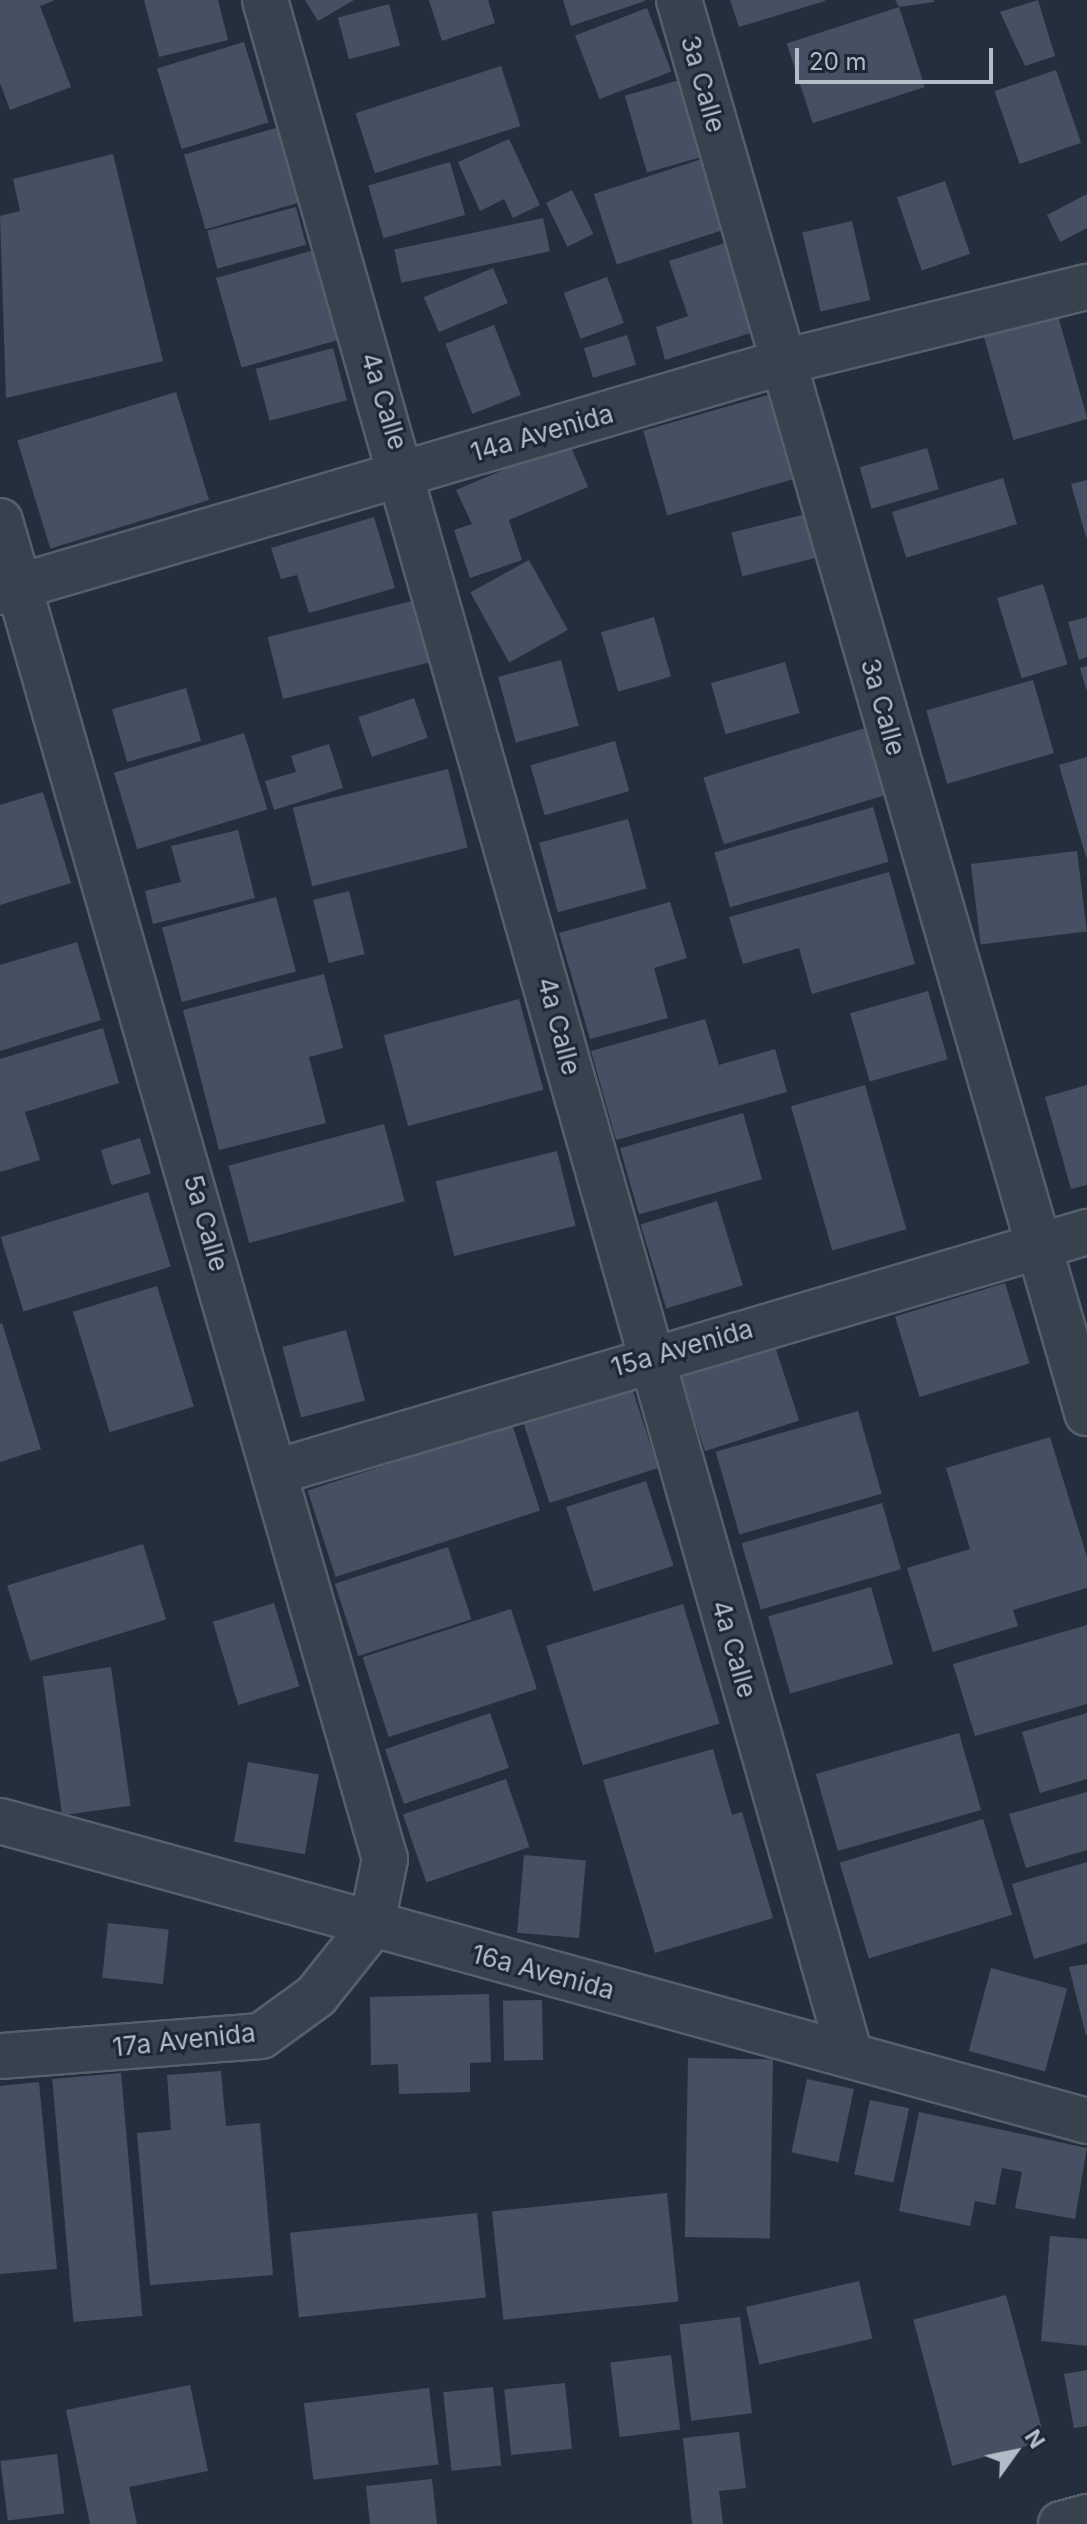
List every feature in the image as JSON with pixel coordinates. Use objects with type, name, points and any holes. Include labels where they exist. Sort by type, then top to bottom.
[{"type":"street","name":"4a Calle","points":[[265,0],[406,473],[650,1356],[849,2052]]},
{"type":"street","name":"3a Calle","points":[[679,0],[1087,1413]]},
{"type":"street","name":"14a Avenida","points":[[9,589],[783,362],[1087,287]]},
{"type":"street","name":"5a Calle","points":[[0,521],[9,589],[279,1471],[385,1859],[371,1927]]},
{"type":"street","name":"15a Avenida","points":[[279,1471],[650,1356],[1087,1232]]},
{"type":"street","name":"16a Avenida","points":[[0,1821],[371,1927],[849,2052],[1087,2121]]},
{"type":"street","name":"17a Avenida","points":[[0,2056],[261,2036],[316,1996],[371,1927]]},
{"type":"street","points":[[1061,2524],[1087,2517]]},
{"type":"building","points":[[0,0],[55,0],[40,6],[71,87],[10,110],[0,83]]},
{"type":"building","points":[[144,0],[218,0],[228,40],[159,57]]},
{"type":"building","points":[[305,0],[354,0],[318,21]]},
{"type":"building","points":[[429,0],[488,0],[495,23],[442,41]]},
{"type":"building","points":[[563,0],[645,0],[645,1],[571,26]]},
{"type":"building","points":[[730,0],[825,0],[825,1],[739,27]]},
{"type":"building","points":[[895,0],[934,0],[934,2],[899,7]]},
{"type":"building","points":[[1038,0],[1055,56],[1025,66],[1000,12]]},
{"type":"building","points":[[389,4],[400,46],[349,59],[338,18]]},
{"type":"building","points":[[899,7],[925,87],[813,123],[787,43]]},
{"type":"building","points":[[647,8],[671,71],[599,99],[575,36]]},
{"type":"building","points":[[244,42],[269,122],[182,149],[157,69]]},
{"type":"building","points":[[501,66],[520,126],[375,173],[355,113]]},
{"type":"building","points":[[1056,70],[1081,143],[1020,164],[995,91]]},
{"type":"building","points":[[697,75],[719,152],[647,173],[625,96]]},
{"type":"building","points":[[283,126],[304,201],[205,229],[184,154]]},
{"type":"building","points":[[509,139],[540,205],[513,218],[504,199],[480,211],[458,162]]},
{"type":"building","points":[[113,154],[163,361],[6,398],[0,216],[20,211],[13,179]]},
{"type":"building","points":[[708,157],[731,227],[617,264],[594,194]]},
{"type":"building","points":[[450,162],[465,215],[383,238],[368,185]]},
{"type":"building","points":[[945,181],[970,254],[922,270],[897,198]]},
{"type":"building","points":[[572,190],[593,234],[567,247],[546,203]]},
{"type":"building","points":[[1087,194],[1087,228],[1060,242],[1047,215]]},
{"type":"building","points":[[296,207],[306,245],[217,268],[207,231]]},
{"type":"building","points":[[543,218],[550,251],[401,283],[394,250]]},
{"type":"building","points":[[852,221],[870,300],[821,311],[802,232]]},
{"type":"building","points":[[728,242],[757,331],[665,360],[656,327],[688,316],[669,261]]},
{"type":"building","points":[[314,250],[340,339],[242,368],[216,278]]},
{"type":"building","points":[[493,268],[508,303],[439,332],[424,297]]},
{"type":"building","points":[[607,277],[624,323],[581,339],[564,293]]},
{"type":"building","points":[[1058,316],[1087,419],[1013,440],[984,337]]},
{"type":"building","points":[[494,325],[521,395],[472,414],[445,344]]},
{"type":"building","points":[[627,335],[636,365],[593,378],[584,348]]},
{"type":"building","points":[[333,348],[347,400],[270,421],[256,369]]},
{"type":"building","points":[[176,392],[209,500],[50,549],[17,441]]},
{"type":"building","points":[[771,394],[795,479],[667,515],[643,431]]},
{"type":"building","points":[[569,442],[588,487],[509,520],[522,560],[470,578],[454,530],[472,524],[456,490]]},
{"type":"building","points":[[927,448],[939,489],[872,509],[860,467]]},
{"type":"building","points":[[1003,478],[1017,524],[906,558],[892,512]]},
{"type":"building","points":[[1087,480],[1087,537],[1086,537],[1071,484]]},
{"type":"building","points":[[814,512],[825,556],[742,576],[732,533]]},
{"type":"building","points":[[374,517],[395,588],[309,613],[297,575],[281,579],[271,548]]},
{"type":"building","points":[[529,560],[568,630],[509,662],[470,592]]},
{"type":"building","points":[[1043,584],[1068,664],[1022,678],[997,598]]},
{"type":"building","points":[[420,599],[435,661],[283,699],[268,637]]},
{"type":"building","points":[[654,617],[671,677],[618,692],[601,632]]},
{"type":"building","points":[[1087,617],[1087,657],[1079,660],[1068,622]]},
{"type":"building","points":[[561,660],[579,726],[516,743],[498,677]]},
{"type":"building","points":[[785,662],[800,713],[726,734],[711,683]]},
{"type":"building","points":[[1087,666],[1087,689],[1086,689],[1080,668]]},
{"type":"building","points":[[1033,680],[1054,753],[947,784],[926,711]]},
{"type":"building","points":[[186,688],[201,741],[127,762],[112,709]]},
{"type":"building","points":[[414,698],[428,738],[372,757],[358,717]]},
{"type":"building","points":[[865,728],[885,795],[724,844],[703,777]]},
{"type":"building","points":[[244,733],[267,810],[137,849],[114,773]]},
{"type":"building","points":[[615,741],[629,791],[545,815],[530,765]]},
{"type":"building","points":[[329,744],[343,788],[274,810],[265,781],[296,772],[291,756]]},
{"type":"building","points":[[1087,757],[1087,857],[1086,857],[1059,765]]},
{"type":"building","points":[[448,769],[468,848],[312,886],[293,808]]},
{"type":"building","points":[[43,792],[71,883],[0,905],[0,805]]},
{"type":"building","points":[[873,807],[889,862],[730,907],[714,852]]},
{"type":"building","points":[[628,819],[647,889],[558,912],[539,843]]},
{"type":"building","points":[[238,830],[255,898],[153,924],[145,891],[181,882],[171,846]]},
{"type":"building","points":[[1077,851],[1087,931],[981,944],[971,864]]},
{"type":"building","points":[[889,872],[915,964],[812,994],[799,948],[743,964],[729,917]]},
{"type":"building","points":[[349,891],[365,954],[329,963],[313,900]]},
{"type":"building","points":[[276,897],[296,971],[182,1002],[162,928]]},
{"type":"building","points":[[670,902],[687,958],[654,968],[668,1018],[590,1039],[559,933]]},
{"type":"building","points":[[77,942],[101,1020],[0,1051],[0,965]]},
{"type":"building","points":[[324,974],[343,1048],[309,1057],[326,1123],[219,1150],[183,1010]]},
{"type":"building","points":[[928,991],[948,1059],[870,1082],[850,1013]]},
{"type":"building","points":[[519,999],[543,1090],[408,1126],[384,1035]]},
{"type":"building","points":[[705,1019],[719,1065],[775,1049],[787,1092],[616,1140],[591,1051]]},
{"type":"building","points":[[103,1028],[119,1083],[25,1112],[40,1160],[0,1172],[0,1059]]},
{"type":"building","points":[[865,1085],[906,1229],[832,1250],[791,1106]]},
{"type":"building","points":[[1087,1085],[1087,1185],[1071,1189],[1045,1097]]},
{"type":"building","points":[[743,1113],[762,1179],[639,1215],[620,1148]]},
{"type":"building","points":[[384,1124],[405,1201],[249,1243],[228,1166]]},
{"type":"building","points":[[140,1138],[151,1173],[112,1185],[101,1150]]},
{"type":"building","points":[[557,1151],[576,1226],[454,1256],[436,1181]]},
{"type":"building","points":[[148,1192],[171,1267],[24,1312],[1,1237]]},
{"type":"building","points":[[717,1201],[743,1285],[666,1309],[640,1224]]},
{"type":"building","points":[[1005,1283],[1030,1363],[920,1397],[895,1317]]},
{"type":"building","points":[[157,1286],[194,1406],[110,1432],[73,1312]]},
{"type":"building","points":[[0,1324],[41,1449],[0,1462]]},
{"type":"building","points":[[346,1330],[365,1401],[301,1418],[282,1347]]},
{"type":"building","points":[[771,1334],[799,1421],[705,1451],[677,1365]]},
{"type":"building","points":[[632,1388],[658,1468],[550,1503],[524,1423]]},
{"type":"building","points":[[858,1411],[882,1494],[739,1534],[716,1452]]},
{"type":"building","points":[[512,1424],[540,1511],[336,1577],[308,1490]]},
{"type":"building","points":[[1050,1437],[1087,1557],[1087,1588],[1013,1610],[1018,1626],[933,1652],[907,1568],[970,1549],[946,1468]]},
{"type":"building","points":[[646,1481],[674,1566],[594,1592],[566,1507]]},
{"type":"building","points":[[882,1503],[901,1569],[761,1610],[742,1543]]},
{"type":"building","points":[[143,1544],[166,1620],[30,1661],[7,1586]]},
{"type":"building","points":[[448,1547],[471,1619],[358,1656],[335,1584]]},
{"type":"building","points":[[871,1587],[893,1664],[790,1693],[768,1616]]},
{"type":"building","points":[[274,1603],[299,1686],[238,1705],[213,1622]]},
{"type":"building","points":[[683,1604],[720,1724],[583,1765],[546,1646]]},
{"type":"building","points":[[511,1609],[537,1689],[389,1737],[363,1657]]},
{"type":"building","points":[[1087,1625],[1087,1704],[975,1736],[953,1664]]},
{"type":"building","points":[[111,1667],[130,1806],[62,1815],[43,1677]]},
{"type":"building","points":[[490,1713],[509,1768],[404,1804],[385,1749]]},
{"type":"building","points":[[1087,1713],[1087,1779],[1040,1793],[1022,1732]]},
{"type":"building","points":[[959,1733],[981,1810],[838,1851],[816,1774]]},
{"type":"building","points":[[713,1749],[732,1815],[742,1812],[773,1918],[655,1953],[603,1780]]},
{"type":"building","points":[[248,1762],[319,1775],[305,1854],[234,1842]]},
{"type":"building","points":[[506,1779],[529,1847],[426,1883],[403,1814]]},
{"type":"building","points":[[1087,1792],[1087,1850],[1026,1868],[1009,1814]]},
{"type":"building","points":[[983,1819],[1012,1915],[869,1958],[840,1863]]},
{"type":"building","points":[[524,1855],[586,1860],[579,1938],[517,1933]]},
{"type":"building","points":[[1087,1862],[1087,1943],[1034,1959],[1012,1884]]},
{"type":"building","points":[[108,1923],[169,1929],[163,1984],[102,1978]]},
{"type":"building","points":[[1087,1964],[1087,2035],[1086,2035],[1069,1967]]},
{"type":"building","points":[[991,1968],[1067,1988],[1045,2072],[969,2051]]},
{"type":"building","points":[[489,1994],[491,2062],[470,2063],[470,2092],[399,2094],[398,2064],[371,2065],[370,1997]]},
{"type":"building","points":[[542,2000],[543,2060],[504,2061],[503,2001]]},
{"type":"building","points":[[688,2058],[773,2059],[770,2238],[685,2237]]},
{"type":"building","points":[[221,2071],[226,2126],[260,2123],[273,2275],[150,2285],[137,2133],[171,2130],[167,2075]]},
{"type":"building","points":[[121,2073],[142,2316],[74,2322],[52,2079]]},
{"type":"building","points":[[807,2079],[854,2089],[838,2162],[791,2152]]},
{"type":"building","points":[[39,2082],[57,2269],[0,2274],[0,2086]]},
{"type":"building","points":[[870,2100],[909,2108],[893,2183],[854,2174]]},
{"type":"building","points":[[919,2112],[1087,2148],[1075,2219],[1015,2208],[1022,2172],[1002,2168],[995,2205],[975,2201],[970,2226],[899,2211]]},
{"type":"building","points":[[667,2193],[678,2301],[503,2320],[492,2211]]},
{"type":"building","points":[[477,2213],[486,2298],[299,2317],[290,2233]]},
{"type":"building","points":[[1050,2236],[1087,2239],[1087,2346],[1041,2341]]},
{"type":"building","points":[[859,2281],[872,2338],[759,2365],[746,2307]]},
{"type":"building","points":[[1006,2295],[1045,2441],[952,2466],[913,2320]]},
{"type":"building","points":[[740,2317],[752,2413],[691,2421],[679,2324]]},
{"type":"building","points":[[671,2355],[680,2429],[620,2437],[610,2362]]},
{"type":"building","points":[[1087,2370],[1087,2426],[1074,2428],[1064,2374]]},
{"type":"building","points":[[565,2383],[572,2449],[511,2455],[504,2389]]},
{"type":"building","points":[[190,2385],[208,2471],[129,2487],[137,2524],[90,2524],[66,2410]]},
{"type":"building","points":[[493,2387],[501,2466],[452,2471],[443,2392]]},
{"type":"building","points":[[429,2388],[438,2464],[313,2480],[304,2403]]},
{"type":"building","points":[[739,2432],[746,2488],[719,2491],[723,2524],[692,2524],[683,2438]]},
{"type":"building","points":[[57,2454],[64,2514],[8,2520],[0,2461]]},
{"type":"building","points":[[432,2479],[437,2524],[370,2524],[366,2486]]}]
